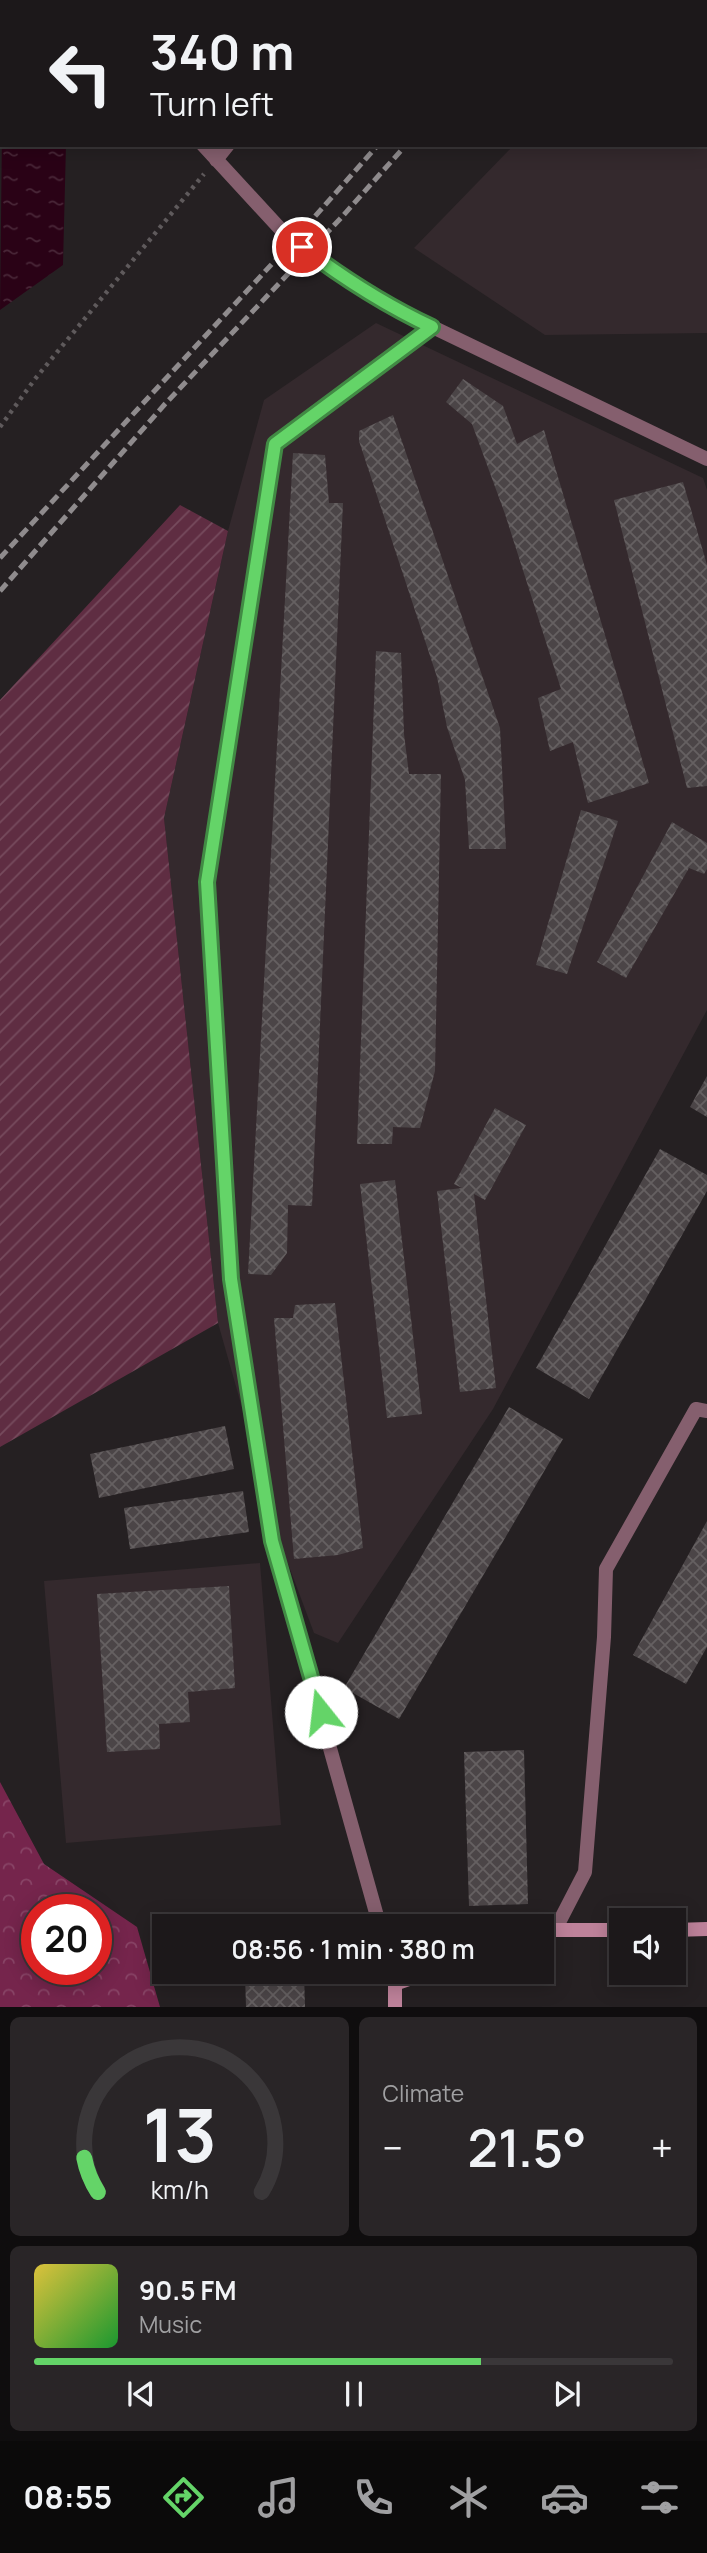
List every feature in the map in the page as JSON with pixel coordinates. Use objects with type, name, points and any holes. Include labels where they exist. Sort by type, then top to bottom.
[{"type":"street","points":[[204,147],[284,233],[334,272],[393,308],[707,459]]},
{"type":"street","points":[[216,160],[226,147]]},
{"type":"street","points":[[376,1914],[272,1541],[231,1279],[207,882],[275,444],[432,327]]},
{"type":"street","points":[[554,1924],[585,1872],[604,1637],[606,1569],[696,1409],[707,1411]]},
{"type":"street","points":[[686,1930],[707,1929]]},
{"type":"street","points":[[554,1932],[609,1930]]},
{"type":"street","points":[[393,1984],[395,2007]]},
{"type":"path","points":[[0,427],[35,379],[216,160]]},
{"type":"shaded area","points":[[512,147],[707,147],[707,333],[545,335],[414,248]]},
{"type":"shaded area","points":[[376,323],[703,478],[707,490],[707,1010],[493,1409],[338,1643],[314,1633],[281,1545],[218,1323],[164,818],[228,531],[264,400]]},
{"type":"shaded area","points":[[180,505],[228,531],[164,818],[218,1323],[0,1447],[0,700]]},
{"type":"shaded area","points":[[260,1563],[281,1825],[66,1843],[44,1581]]},
{"type":"green space","points":[[0,1782],[44,1864],[88,1894],[21,1894],[21,1985],[112,1985],[112,1910],[137,1927],[160,2007],[0,2007]]},
{"type":"water","points":[[2,147],[66,147],[63,265],[0,310]]},
{"type":"building","points":[[463,379],[503,406],[517,444],[544,430],[649,783],[588,803],[573,742],[550,751],[538,698],[561,689],[505,514],[472,424],[446,402]]},
{"type":"building","points":[[393,415],[500,728],[506,849],[469,849],[465,780],[447,727],[437,677],[359,441],[359,431]]},
{"type":"building","points":[[293,453],[325,455],[329,503],[343,503],[312,1206],[288,1205],[287,1253],[271,1275],[248,1274]]},
{"type":"building","points":[[683,482],[707,565],[707,786],[687,788],[614,500]]},
{"type":"building","points":[[376,651],[401,653],[404,734],[409,774],[441,774],[435,1071],[420,1128],[393,1127],[392,1144],[357,1144]]},
{"type":"building","points":[[581,810],[618,821],[567,974],[536,965]]},
{"type":"building","points":[[672,822],[707,843],[707,869],[704,874],[689,868],[626,978],[597,962]]},
{"type":"building","points":[[707,1076],[707,1117],[690,1107]]},
{"type":"building","points":[[495,1108],[526,1125],[485,1200],[474,1194],[496,1388],[460,1392],[437,1191],[462,1188],[454,1184]]},
{"type":"building","points":[[660,1149],[707,1175],[707,1191],[589,1399],[536,1368]]},
{"type":"building","points":[[395,1180],[422,1414],[387,1418],[360,1184]]},
{"type":"building","points":[[335,1303],[363,1548],[338,1555],[294,1559],[274,1318],[293,1318],[295,1305]]},
{"type":"building","points":[[509,1407],[563,1439],[399,1719],[344,1688]]},
{"type":"building","points":[[225,1426],[234,1469],[99,1498],[90,1454]]},
{"type":"building","points":[[243,1491],[249,1532],[130,1549],[124,1508]]},
{"type":"building","points":[[707,1521],[707,1647],[686,1684],[633,1655]]},
{"type":"building","points":[[229,1586],[235,1688],[188,1692],[190,1722],[159,1724],[160,1749],[107,1752],[97,1594]]},
{"type":"building","points":[[524,1750],[528,1904],[469,1906],[464,1752]]},
{"type":"building","points":[[245,1984],[304,1984],[305,2007],[246,2007]]},
{"type":"railway","points":[[0,558],[295,239],[376,147]]},
{"type":"railway","points":[[0,591],[165,404],[404,147]]},
{"type":"route","points":[[302,247],[334,272],[393,308],[432,327],[275,444],[207,882],[231,1279],[272,1541],[321,1712]]}]
